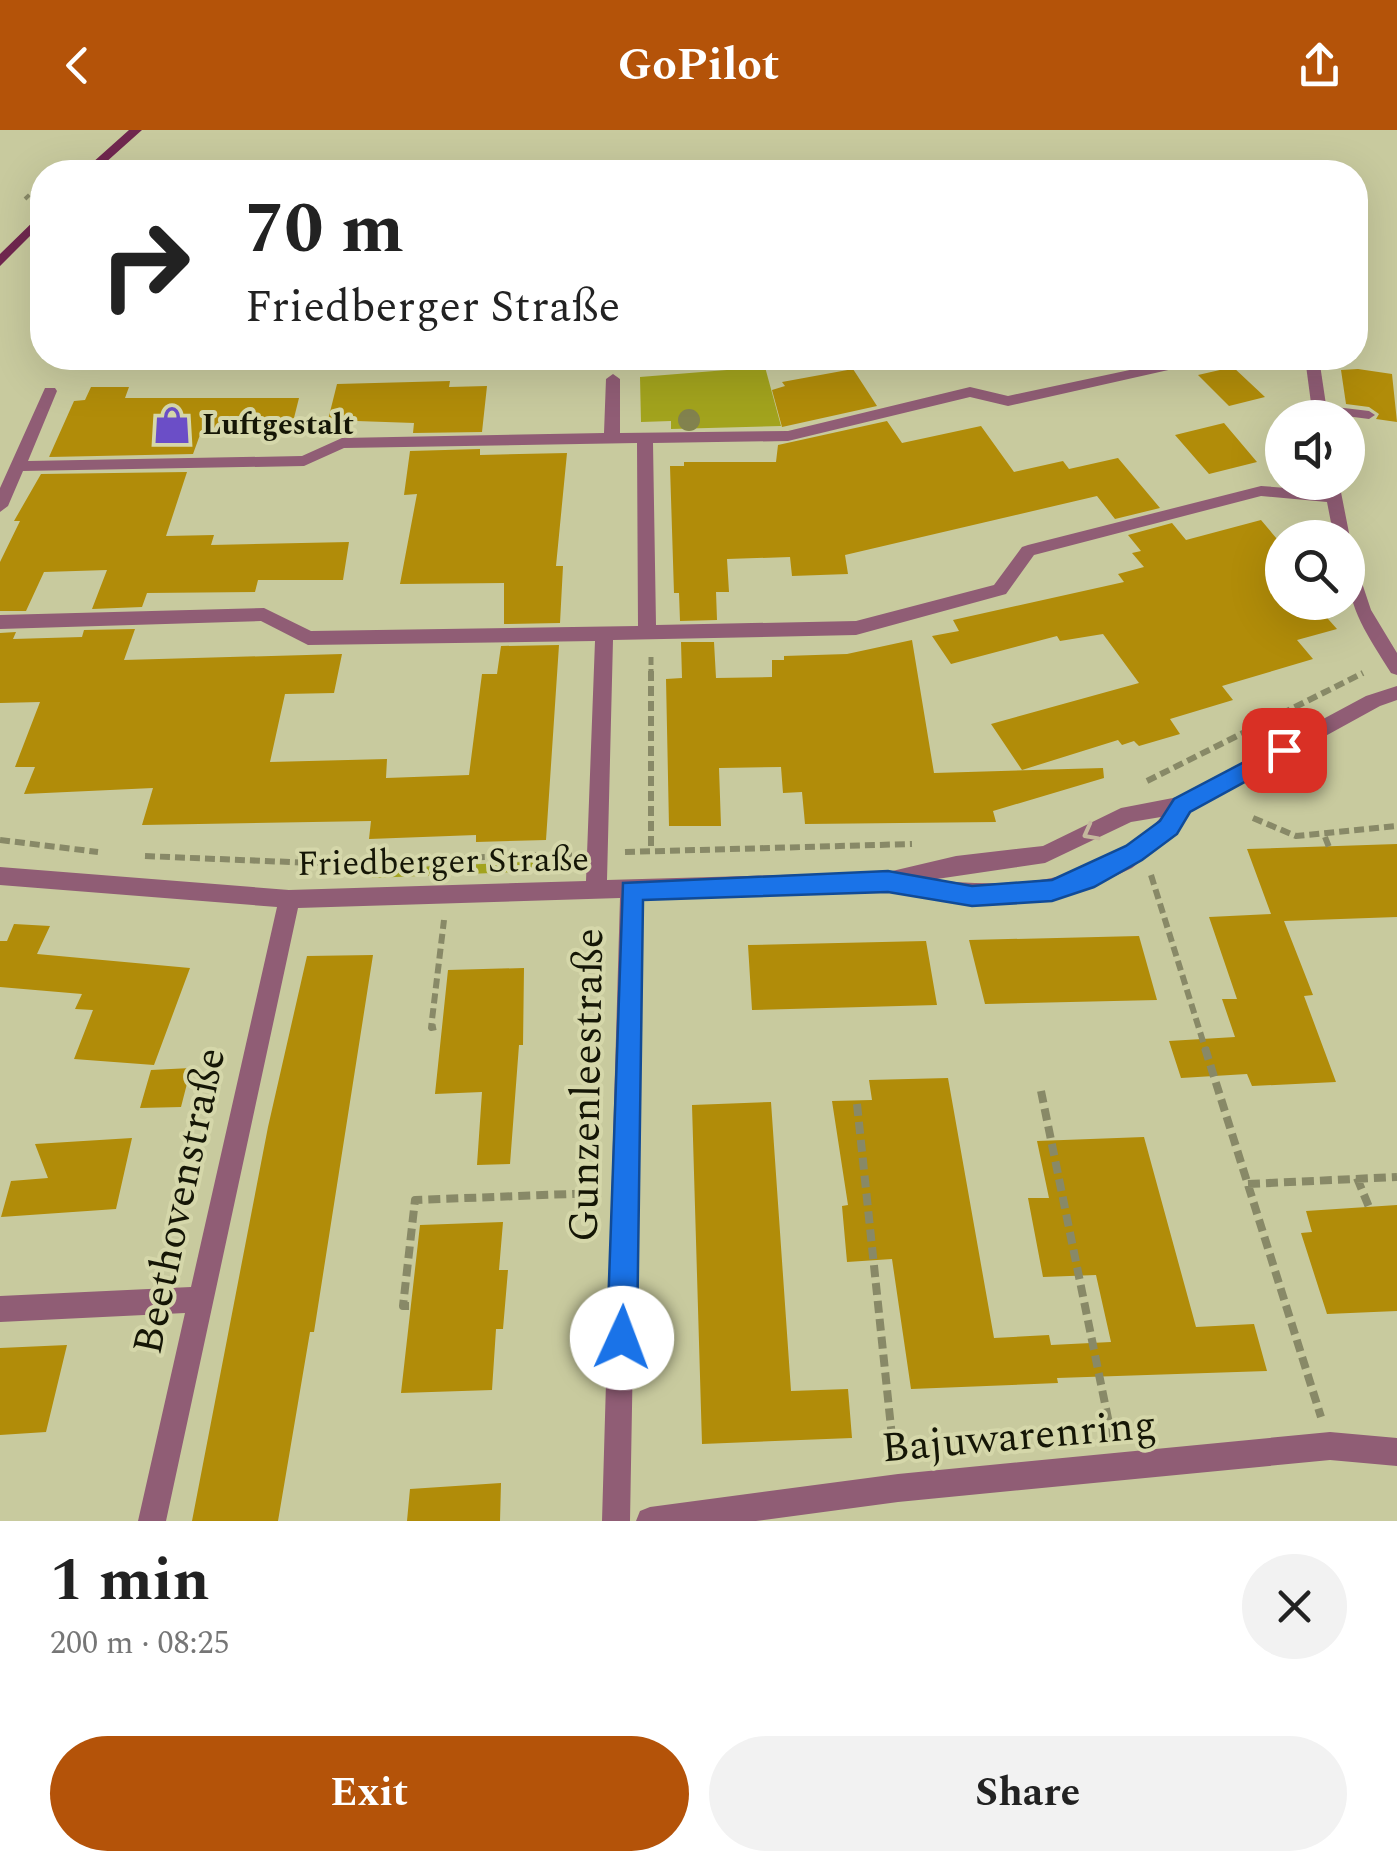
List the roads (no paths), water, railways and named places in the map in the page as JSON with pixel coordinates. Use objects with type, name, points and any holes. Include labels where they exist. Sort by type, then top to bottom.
[{"type":"street","points":[[102,160],[136,130]]},
{"type":"street","points":[[0,262],[30,230]]},
{"type":"street","points":[[18,466],[304,461],[342,442],[788,436],[970,392],[1008,401],[1149,370]]},
{"type":"street","points":[[1314,370],[1318,400]]},
{"type":"street","points":[[612,438],[614,379]]},
{"type":"street","points":[[0,506],[50,392]]},
{"type":"street","points":[[644,438],[649,632]]},
{"type":"street","points":[[0,622],[264,614],[308,638],[856,628],[1000,590],[1028,551],[1265,490]]},
{"type":"street","points":[[1365,613],[1396,667]]},
{"type":"street","points":[[596,891],[604,634]]},
{"type":"street","name":"Friedberger Straße","points":[[0,876],[290,899],[888,881],[956,865],[1044,854],[1128,814],[1182,806],[1372,701],[1397,694]]},
{"type":"street","name":"Friedberger Straße","points":[[888,881],[952,895],[1033,893],[1085,879],[1134,853],[1168,828],[1182,806]]},
{"type":"street","name":"Gunzenleestraße","points":[[616,1521],[631,890]]},
{"type":"street","name":"Beethovenstraße","points":[[152,1521],[290,899]]},
{"type":"street","points":[[0,1309],[200,1298]]},
{"type":"street","name":"Bajuwarenring","points":[[650,1521],[898,1488],[1330,1446],[1397,1452]]},
{"type":"lane","points":[[1365,415],[1369,415]]},
{"type":"place","name":"Luftgestalt","points":[[172,425]]}]
